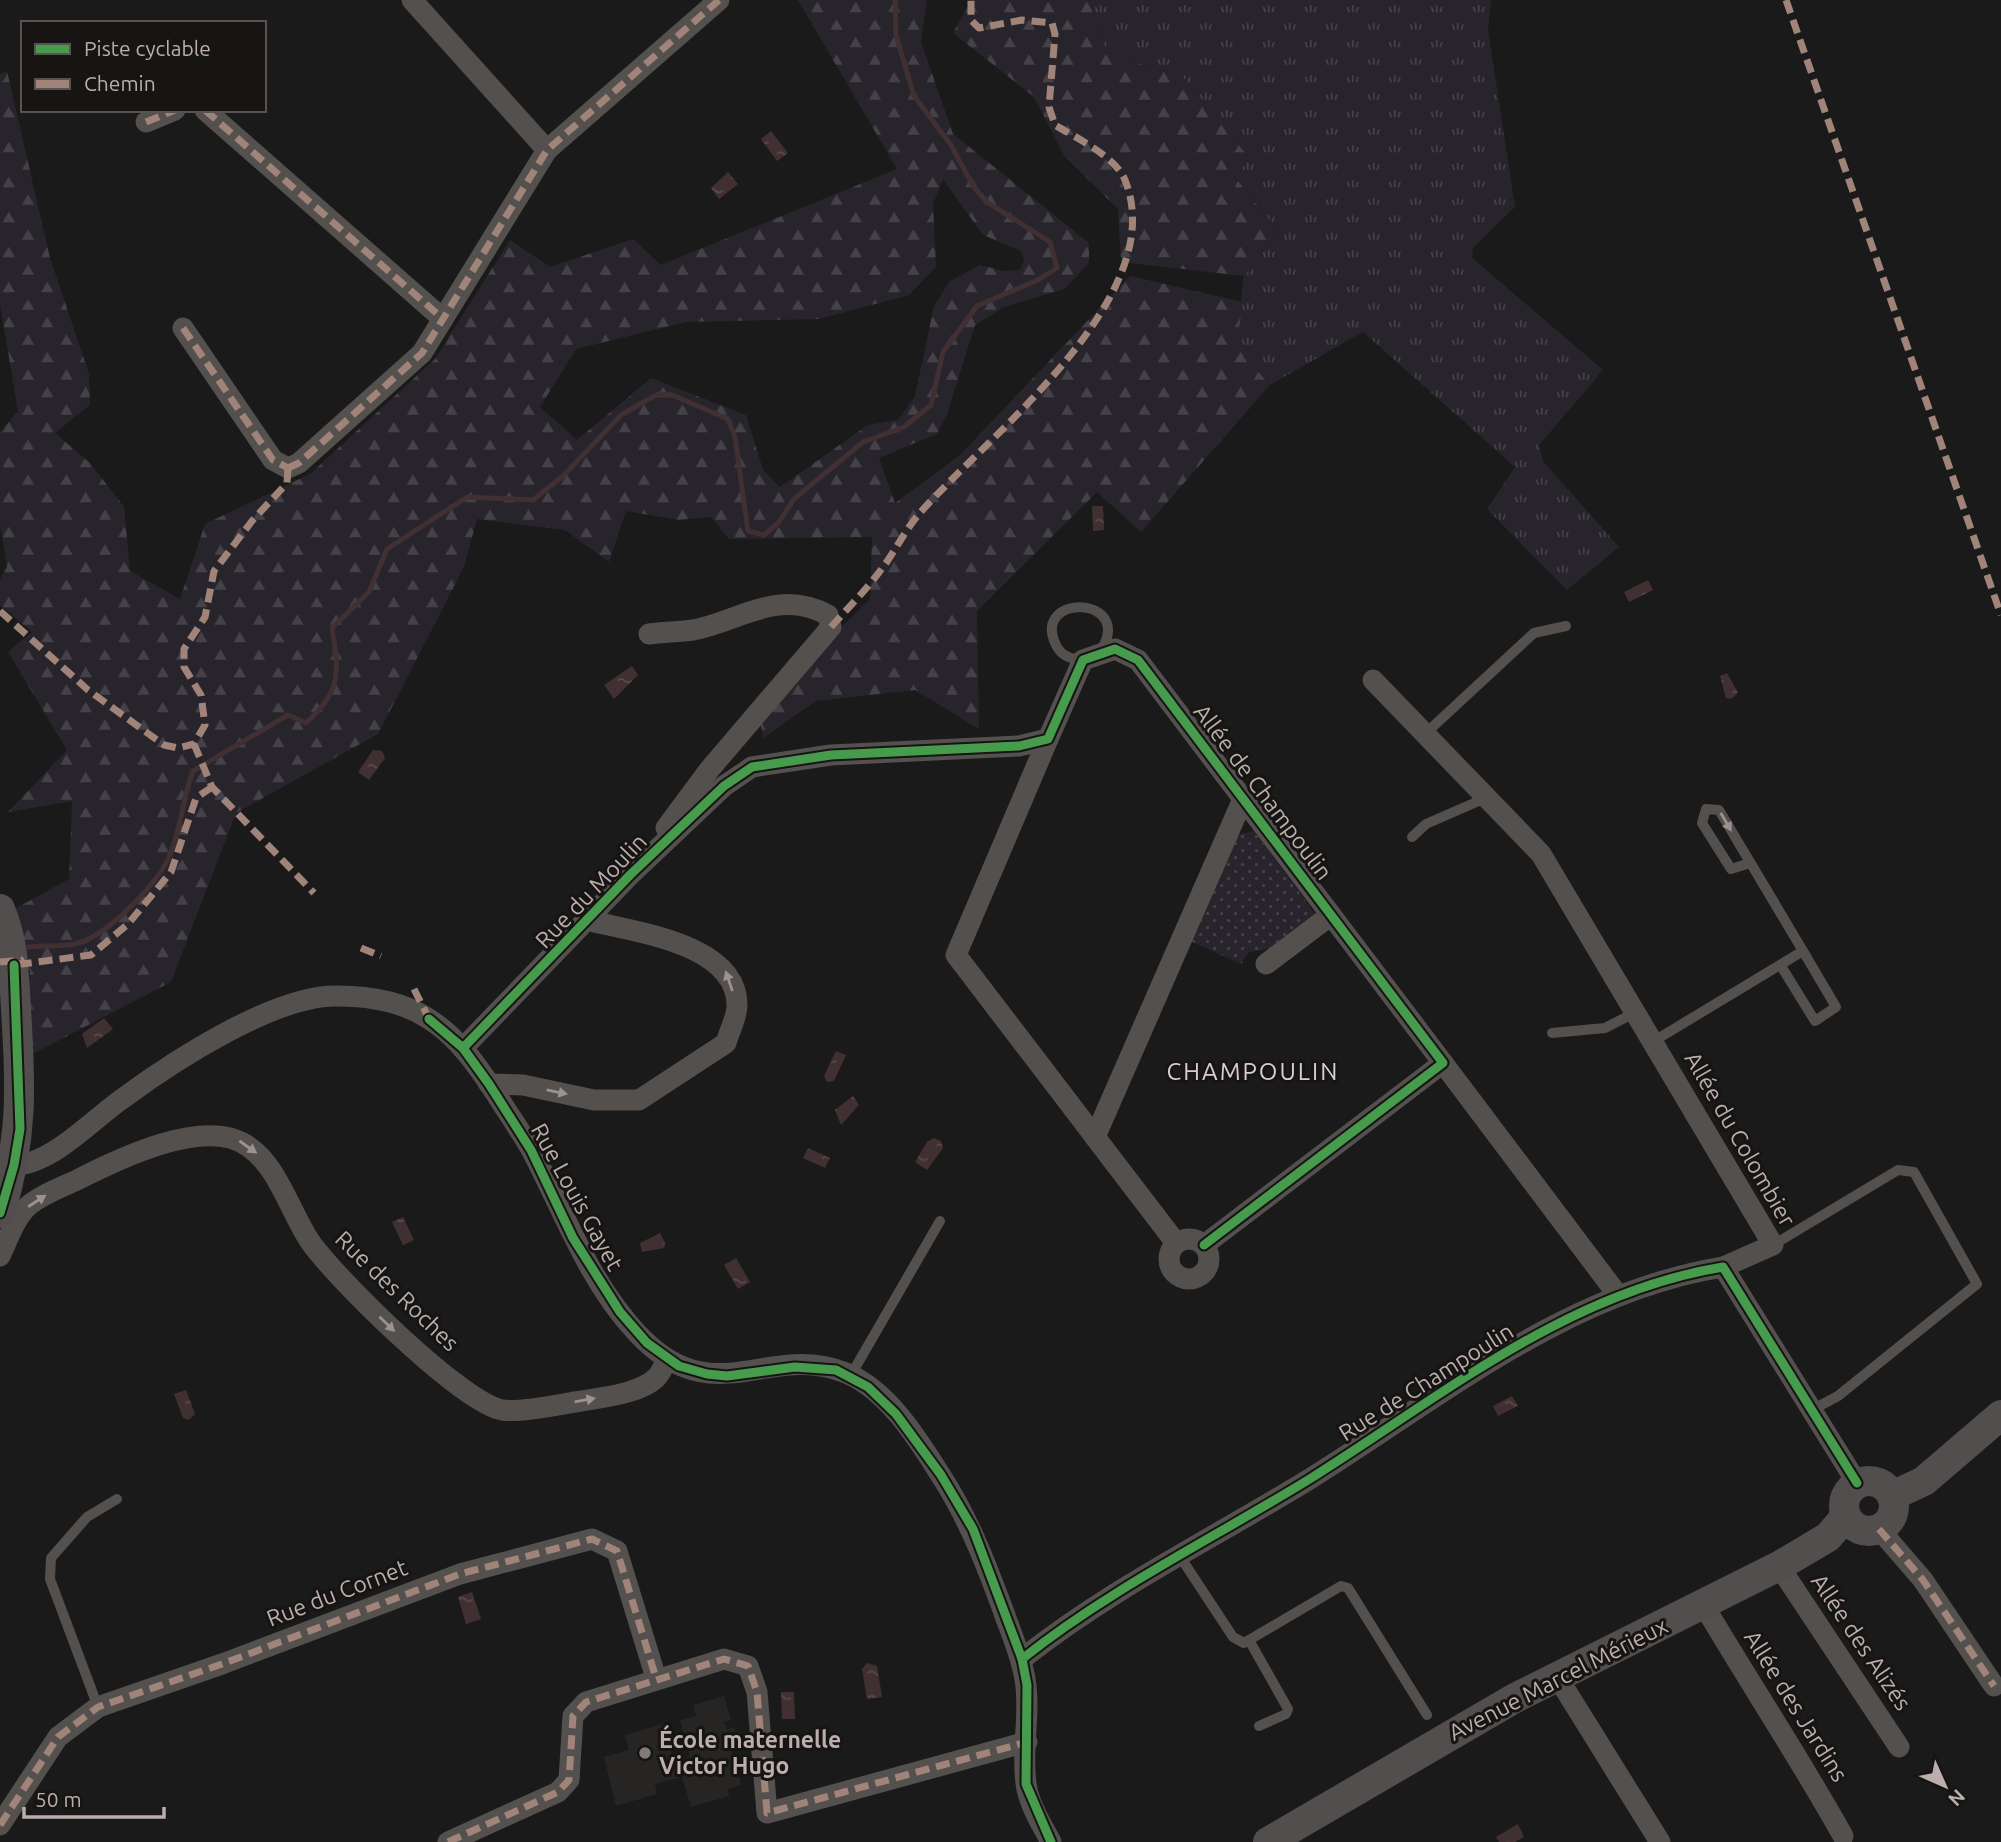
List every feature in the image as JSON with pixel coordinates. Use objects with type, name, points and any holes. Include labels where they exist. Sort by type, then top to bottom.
[{"type":"main road","points":[[0,909],[13,954],[20,1129],[14,1166],[0,1213]]},
{"type":"main road","points":[[1892,1496],[1923,1481],[2001,1415]]},
{"type":"main road","points":[[1865,1481],[1882,1484],[1892,1496],[1894,1504],[1890,1519],[1878,1529],[1863,1530],[1846,1516],[1847,1494],[1857,1483],[1865,1481]]},
{"type":"main road","name":"Avenue Marcel Mérieux","points":[[1268,1842],[1515,1698],[1779,1566],[1828,1537],[1846,1516]]},
{"type":"street","points":[[412,0],[547,150]]},
{"type":"street","points":[[183,328],[273,460],[288,468],[299,463],[422,353],[547,150],[719,0]]},
{"type":"street","points":[[146,122],[170,112]]},
{"type":"street","points":[[207,112],[443,319]]},
{"type":"street","name":"Rue du Moulin","points":[[631,874],[709,770],[831,627],[828,615],[818,610],[767,605],[694,630],[649,634]]},
{"type":"street","name":"Allée de Champoulin","points":[[1091,656],[1115,649],[1138,660],[1617,1294]]},
{"type":"street","points":[[1091,656],[1048,738],[956,955],[1176,1243]]},
{"type":"street","name":"Allée du Colombier","points":[[1373,680],[1541,853],[1637,1012],[1773,1245],[1723,1267]]},
{"type":"street","name":"Rue du Moulin","points":[[463,1048],[631,874],[724,786],[752,767],[831,755],[1019,746],[1048,738]]},
{"type":"street","name":"Allée de Champoulin","points":[[1095,1137],[1243,799]]},
{"type":"street","name":"Allée de Champoulin","points":[[1266,964],[1331,915]]},
{"type":"street","points":[[489,1084],[523,1085],[594,1100],[639,1100],[726,1043],[737,1005],[727,970],[699,950],[587,920]]},
{"type":"street","name":"Rue Louis Gayet","points":[[14,1166],[42,1160],[122,1098],[202,1044],[306,1000],[334,996],[389,1001],[429,1018],[463,1048],[489,1084],[531,1150],[573,1238],[607,1291],[632,1328],[667,1360],[706,1374],[727,1376],[795,1367],[836,1370],[851,1375],[883,1398],[897,1414],[957,1502],[972,1529],[1022,1659],[1027,1685],[1026,1784],[1051,1842]]},
{"type":"street","points":[[1204,1245],[1443,1063]]},
{"type":"street","name":"Rue des Roches","points":[[0,1256],[18,1218],[36,1200],[127,1155],[207,1136],[230,1138],[251,1148],[263,1159],[308,1240],[328,1265],[404,1340],[476,1397],[502,1410],[602,1397],[634,1389],[656,1378],[667,1360]]},
{"type":"street","points":[[1188,1239],[1204,1245],[1208,1265],[1200,1276],[1186,1280],[1174,1274],[1170,1268],[1169,1254],[1176,1243],[1188,1239]]},
{"type":"street","points":[[1723,1267],[1857,1483]]},
{"type":"street","name":"Rue de Champoulin","points":[[1022,1659],[1073,1618],[1307,1480],[1504,1354],[1617,1294],[1681,1273],[1723,1267]]},
{"type":"street","points":[[1878,1529],[1923,1580],[1994,1686]]},
{"type":"street","name":"Rue du Cornet","points":[[0,1825],[58,1737],[98,1707],[222,1664],[460,1574],[592,1539],[617,1551],[656,1678]]},
{"type":"street","name":"Allée des Alizés","points":[[1779,1566],[1899,1747]]},
{"type":"street","name":"Allée des Jardins","points":[[1703,1604],[1755,1693],[1793,1747],[1843,1836]]},
{"type":"street","points":[[447,1842],[539,1803],[558,1792],[569,1780],[571,1722],[577,1708],[586,1702],[724,1659],[748,1667],[757,1692],[767,1813],[1027,1742]]},
{"type":"street","points":[[1558,1678],[1660,1842]]},
{"type":"lane","points":[[1072,606],[1090,607],[1104,619],[1107,636],[1091,656],[1074,659],[1059,650],[1052,633],[1058,616],[1072,606]]},
{"type":"lane","points":[[1426,733],[1534,633],[1566,626]]},
{"type":"lane","points":[[1412,837],[1426,824],[1488,797]]},
{"type":"lane","points":[[1750,863],[1731,869],[1702,823],[1706,809],[1719,810],[1836,1007],[1815,1021],[1781,966]]},
{"type":"lane","points":[[1654,1041],[1803,951]]},
{"type":"lane","points":[[1552,1033],[1605,1028],[1637,1012]]},
{"type":"lane","points":[[1773,1245],[1898,1170],[1914,1171],[1977,1283],[1838,1396],[1810,1410]]},
{"type":"lane","points":[[851,1375],[940,1221]]},
{"type":"lane","points":[[98,1707],[50,1579],[51,1558],[87,1517],[117,1499]]},
{"type":"lane","points":[[1179,1555],[1233,1637],[1244,1643],[1341,1586],[1348,1588],[1427,1715]]},
{"type":"lane","points":[[1249,1640],[1288,1709],[1286,1714],[1259,1726]]},
{"type":"shaded area","name":"École maternelle Victor Hugo","points":[[724,1696],[731,1720],[724,1722],[727,1729],[734,1727],[739,1744],[731,1747],[741,1785],[728,1789],[729,1796],[691,1807],[682,1777],[655,1784],[657,1794],[616,1806],[604,1757],[629,1750],[625,1735],[663,1724],[674,1761],[690,1757],[680,1720],[696,1716],[693,1705]]},
{"type":"green space","points":[[798,0],[927,0],[921,42],[953,134],[1089,243],[1089,263],[1065,289],[1004,307],[975,325],[948,411],[937,434],[879,458],[895,503],[959,456],[1130,276],[1243,302],[1236,347],[1270,385],[1141,532],[1097,492],[977,611],[979,729],[915,690],[816,701],[763,738],[757,702],[794,673],[870,599],[872,537],[729,539],[711,517],[678,520],[626,511],[609,562],[565,530],[477,519],[464,567],[378,734],[236,813],[171,982],[21,1060],[30,972],[11,911],[69,879],[72,801],[8,812],[67,750],[8,652],[32,632],[0,605],[0,579],[7,567],[0,524],[0,432],[18,411],[0,304],[0,74],[7,71],[50,258],[89,374],[90,405],[55,433],[90,463],[124,507],[130,571],[180,599],[205,524],[310,474],[435,359],[510,240],[550,267],[633,239],[661,265],[897,169]],"holes":[[[943,179],[983,235],[1021,251],[1024,261],[1019,270],[1004,271],[980,265],[949,282],[934,306],[915,396],[898,420],[868,425],[780,487],[763,470],[746,415],[651,378],[577,440],[540,407],[576,349],[686,322],[819,319],[909,295],[936,267],[933,204]]]},
{"type":"green space","points":[[971,0],[1089,0],[1107,53],[1185,79],[1250,159],[1234,176],[1279,232],[1244,276],[1121,262],[1118,209],[1065,157],[1034,97],[953,33]]},
{"type":"green space","points":[[1089,0],[1491,0],[1488,30],[1515,207],[1473,248],[1472,258],[1603,370],[1539,445],[1543,461],[1619,547],[1567,590],[1487,509],[1515,467],[1363,332],[1270,385],[1235,347],[1244,276],[1279,232],[1234,175],[1250,159],[1185,79],[1107,53]]},
{"type":"green space","points":[[1254,831],[1316,915],[1279,947],[1249,952],[1241,964],[1188,940],[1237,835]]},
{"type":"water","points":[[771,131],[788,153],[777,161],[761,139]]},
{"type":"water","points":[[728,172],[738,184],[719,199],[711,188]]},
{"type":"water","points":[[1092,506],[1103,506],[1104,530],[1093,531]]},
{"type":"water","points":[[1648,580],[1653,590],[1629,602],[1624,592]]},
{"type":"water","points":[[632,666],[638,675],[614,699],[604,685]]},
{"type":"water","points":[[1727,673],[1738,693],[1731,699],[1726,698],[1720,676]]},
{"type":"water","points":[[373,750],[382,751],[385,758],[369,780],[358,772]]},
{"type":"water","points":[[104,1018],[113,1029],[87,1048],[82,1034]]},
{"type":"water","points":[[836,1051],[846,1055],[834,1081],[827,1082],[824,1076]]},
{"type":"water","points":[[853,1096],[859,1105],[841,1125],[835,1110]]},
{"type":"water","points":[[934,1138],[941,1141],[943,1148],[927,1170],[915,1162],[927,1142]]},
{"type":"water","points":[[808,1148],[830,1158],[825,1168],[803,1158]]},
{"type":"water","points":[[403,1217],[414,1240],[403,1245],[392,1222]]},
{"type":"water","points":[[660,1233],[665,1243],[664,1248],[642,1252],[640,1243]]},
{"type":"water","points":[[736,1258],[750,1282],[738,1289],[724,1265]]},
{"type":"water","points":[[186,1390],[195,1414],[189,1420],[183,1418],[174,1394]]},
{"type":"water","points":[[1512,1396],[1518,1406],[1498,1416],[1493,1406]]},
{"type":"water","points":[[472,1592],[481,1619],[466,1624],[458,1597]]},
{"type":"water","points":[[867,1663],[877,1666],[882,1697],[867,1699],[862,1669]]},
{"type":"water","points":[[781,1692],[794,1692],[795,1719],[782,1719]]},
{"type":"water","points":[[1518,1824],[1524,1837],[1515,1842],[1499,1842],[1496,1837]]},
{"type":"waterway","points":[[22,948],[69,945],[87,940],[114,922],[141,896],[168,859],[193,771],[288,715],[306,723],[318,712],[332,691],[335,680],[336,657],[332,628],[369,592],[387,549],[467,497],[533,500],[563,476],[621,415],[658,394],[672,395],[728,419],[735,437],[748,531],[764,535],[779,522],[794,499],[863,442],[904,427],[931,405],[943,352],[977,306],[1038,280],[1057,268],[1050,242],[987,202],[973,186],[951,145],[914,96],[896,35],[895,0]]},
{"type":"marked path","points":[[288,468],[299,463],[422,353],[547,150],[719,0]]},
{"type":"marked path","points":[[831,627],[877,575],[919,514],[1065,362],[1098,317],[1122,271],[1132,225],[1125,180],[1113,163],[1055,125],[1049,107],[1055,34],[1052,23],[1022,20],[979,28],[971,20],[971,0]]},
{"type":"marked path","points":[[1786,0],[2001,615]]},
{"type":"marked path","points":[[146,122],[170,112]]},
{"type":"marked path","points":[[207,112],[443,319]]},
{"type":"marked path","points":[[183,328],[273,460],[288,468]]},
{"type":"marked path","points":[[0,611],[88,690],[164,745],[178,748],[194,744],[205,725],[201,695],[184,667],[184,649],[205,617],[214,571],[252,521],[287,483],[288,468]]},
{"type":"marked path","points":[[194,744],[212,787],[314,893]]},
{"type":"marked path","points":[[0,962],[21,960],[22,964],[91,955],[128,924],[171,872],[196,798],[212,787]]},
{"type":"marked path","points":[[361,948],[381,956]]},
{"type":"marked path","points":[[414,989],[429,1019]]},
{"type":"marked path","points":[[1879,1529],[1923,1580],[1994,1686]]},
{"type":"marked path","points":[[0,1825],[58,1737],[98,1707],[222,1664],[460,1574],[592,1539],[617,1551],[656,1678]]},
{"type":"marked path","points":[[448,1842],[558,1792],[569,1780],[573,1716],[586,1702],[724,1659],[748,1666],[757,1692],[767,1813],[1027,1742]]},
{"type":"cycle path","points":[[463,1048],[631,874],[724,786],[752,767],[831,755],[1019,746],[1048,739],[1083,660],[1115,649],[1138,660],[1443,1063],[1204,1245]]},
{"type":"cycle path","points":[[0,1213],[14,1165],[20,1129],[14,965]]},
{"type":"cycle path","points":[[429,1019],[463,1048],[489,1084],[531,1150],[573,1238],[620,1312],[647,1343],[679,1366],[707,1374],[727,1376],[795,1367],[836,1370],[868,1387],[896,1414],[941,1475],[973,1529],[1022,1659],[1027,1685],[1026,1784],[1051,1842]]},
{"type":"cycle path","points":[[1022,1659],[1126,1587],[1308,1480],[1506,1352],[1611,1299],[1666,1280],[1723,1267],[1857,1483]]},
{"type":"place","name":"École maternelle Victor Hugo","points":[[645,1753]]},
{"type":"district","name":"CHAMPOULIN","points":[[1253,1072]]}]
